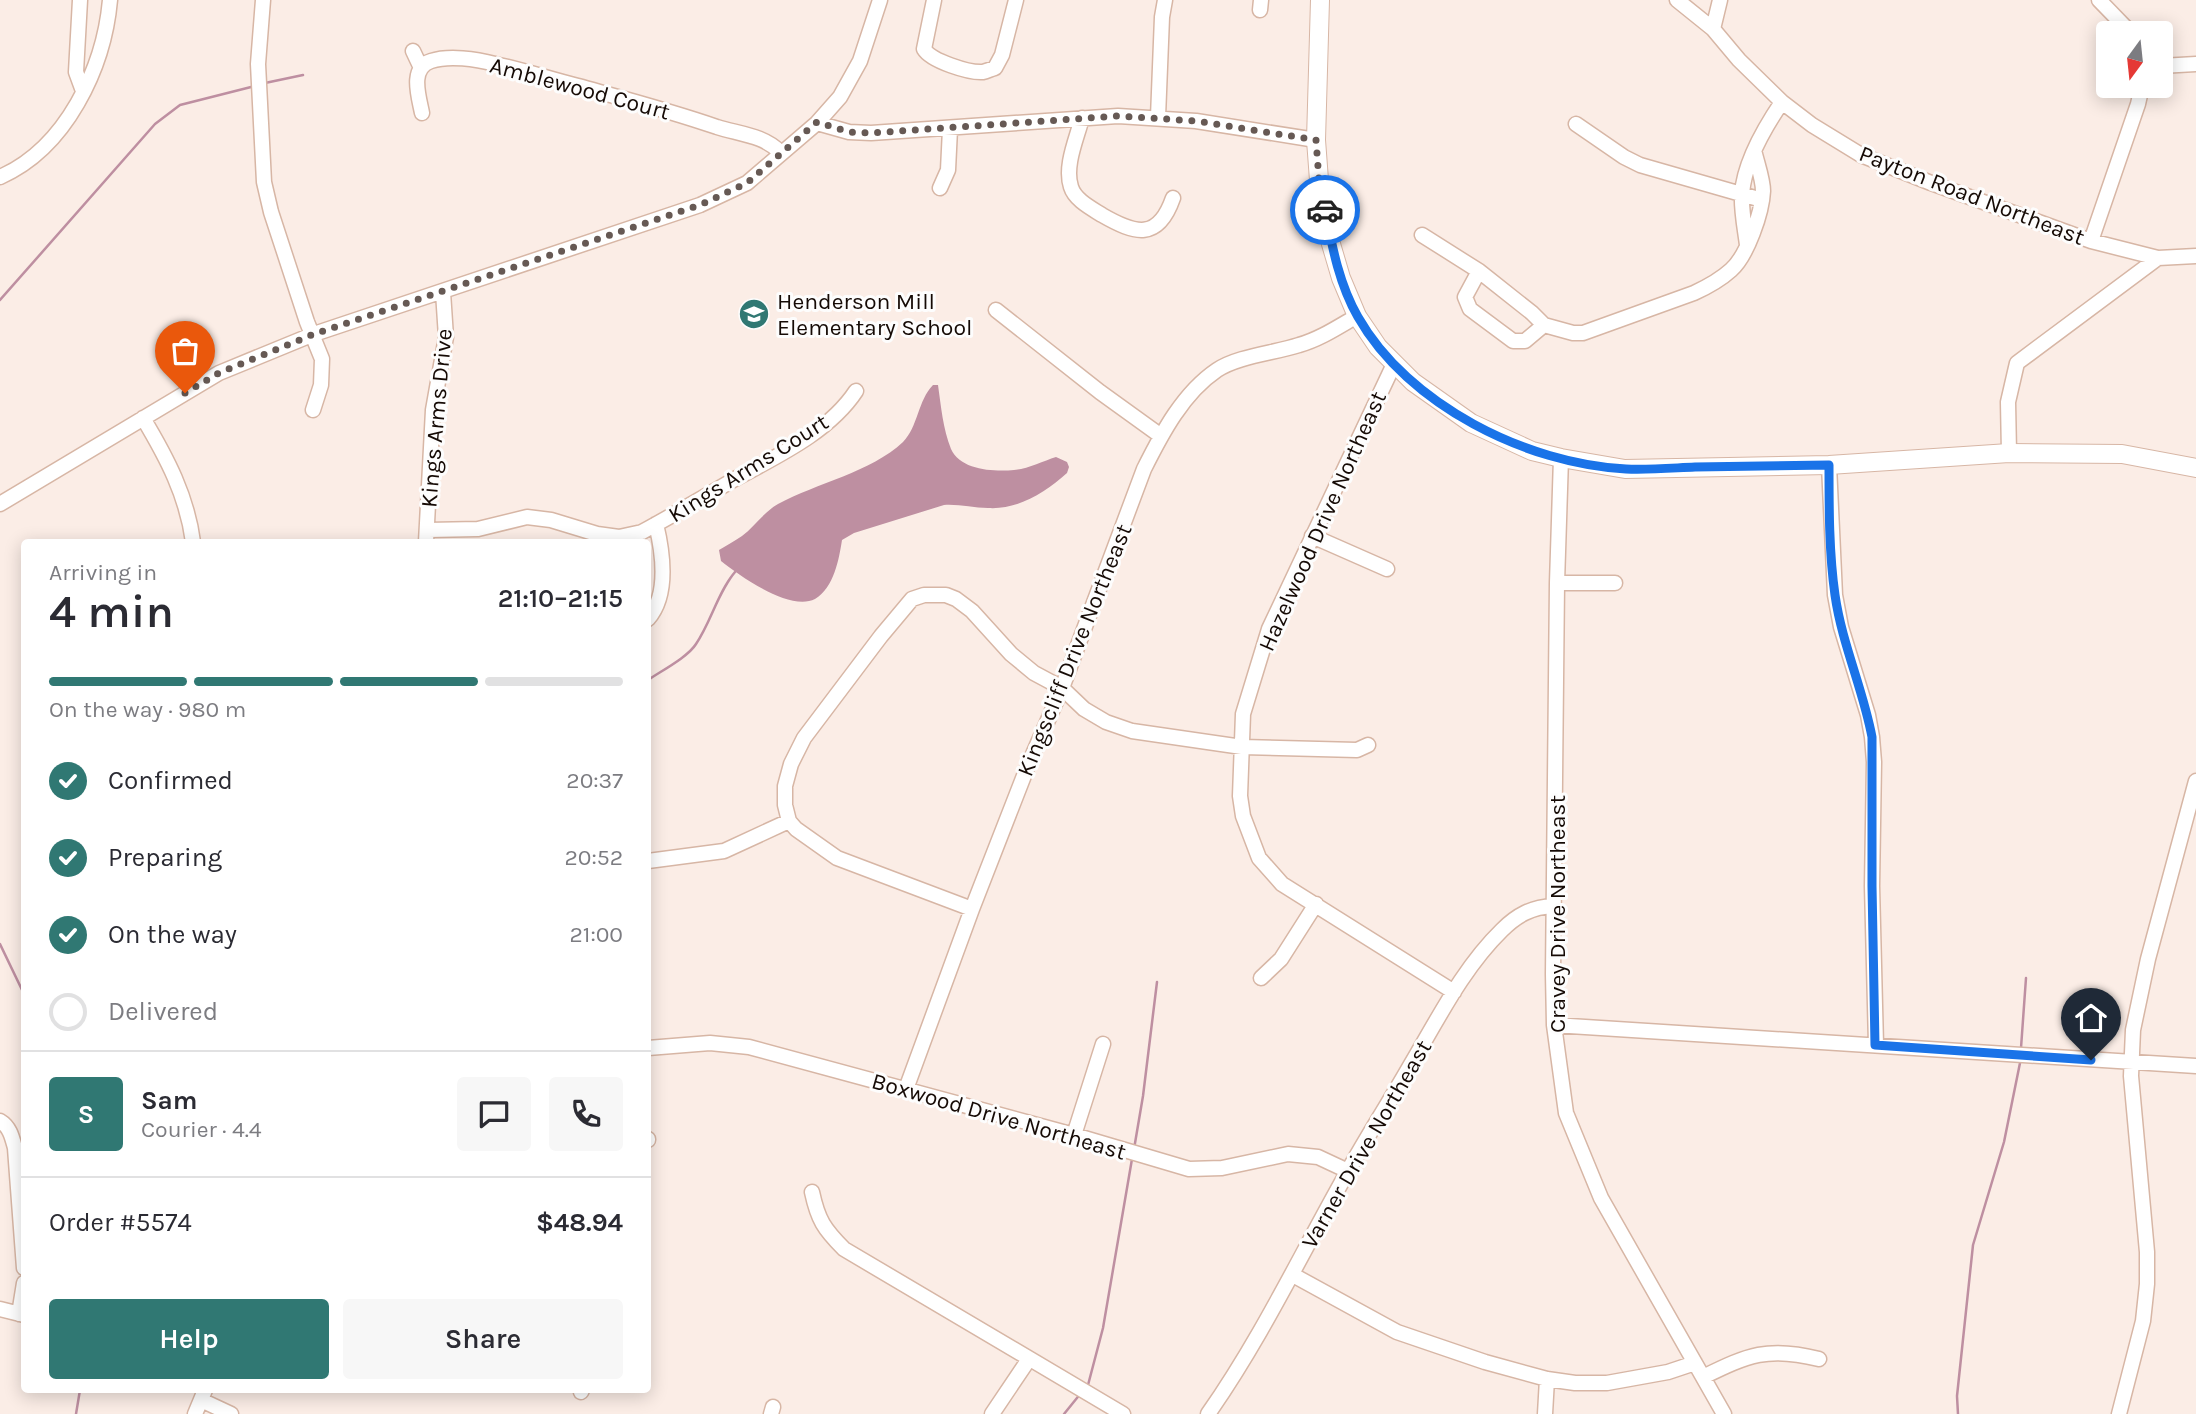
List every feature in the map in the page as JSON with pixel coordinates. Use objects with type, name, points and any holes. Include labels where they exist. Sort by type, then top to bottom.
[{"type":"main road","points":[[1320,0],[1316,140],[1319,180],[1331,244],[1341,278],[1357,316],[1394,364],[1444,406],[1471,423],[1532,451],[1625,469],[1829,465],[2009,453],[2122,454],[2196,468]]},
{"type":"street","points":[[80,0],[76,72],[83,91]]},
{"type":"street","points":[[0,177],[32,157],[73,111],[102,47],[110,0]]},
{"type":"street","points":[[263,0],[258,64],[264,182],[307,322],[322,359],[321,385],[313,410]]},
{"type":"street","points":[[0,504],[219,373],[314,334],[700,205],[747,183],[817,122],[840,97],[860,61],[880,0]]},
{"type":"street","points":[[934,0],[925,41],[926,62],[977,71],[995,68],[1002,55],[1016,0]]},
{"type":"street","points":[[1158,117],[1165,0]]},
{"type":"street","name":"Payton Road Northeast","points":[[1677,0],[1713,29],[1739,60],[1782,102],[1812,125],[1861,155],[1955,192],[2091,240],[2158,258],[2196,256]]},
{"type":"street","points":[[1713,29],[1720,0]]},
{"type":"street","points":[[2099,0],[2119,21]]},
{"type":"street","points":[[413,51],[421,68],[417,88],[422,113]]},
{"type":"street","name":"Amblewood Court","points":[[421,68],[430,61],[456,59],[494,63],[685,115],[755,137],[775,146],[781,153]]},
{"type":"street","points":[[2174,66],[2196,65]]},
{"type":"street","points":[[2091,240],[2139,98]]},
{"type":"street","points":[[1746,245],[1742,194],[1763,130],[1782,102]]},
{"type":"street","points":[[817,122],[849,132],[871,133],[1082,118],[1158,117],[1316,140]]},
{"type":"street","points":[[1082,118],[1068,173],[1069,191],[1084,204],[1125,228],[1139,231],[1160,221],[1168,213],[1173,198]]},
{"type":"street","points":[[1576,124],[1640,165],[1762,200]]},
{"type":"street","points":[[940,188],[948,170],[950,129]]},
{"type":"street","points":[[1422,235],[1479,271],[1544,325],[1573,333],[1583,332],[1694,293],[1733,269],[1753,233],[1762,200],[1763,188],[1755,154]]},
{"type":"street","points":[[2009,453],[2008,402],[2017,363],[2158,258]]},
{"type":"street","points":[[1479,271],[1465,297],[1470,309],[1513,341],[1525,341],[1544,325]]},
{"type":"street","name":"Kings Arms Drive","points":[[427,536],[433,411],[446,337],[443,292]]},
{"type":"street","points":[[996,310],[1100,393],[1161,436]]},
{"type":"street","name":"Kingscliff Drive Northeast","points":[[906,1089],[1027,768],[1062,688],[1144,469],[1161,436],[1195,389],[1218,369],[1302,344],[1357,316]]},
{"type":"street","name":"Hazelwood Drive Northeast","points":[[1394,364],[1269,629],[1243,714],[1240,796],[1243,816],[1259,858],[1282,884],[1454,992]]},
{"type":"street","name":"Kings Arms Court","points":[[427,536],[478,529],[527,517],[551,520],[597,534],[619,537],[642,532],[799,442],[827,422],[848,403],[856,391]]},
{"type":"street","points":[[143,418],[174,473],[184,499],[192,539]]},
{"type":"street","name":"Cravey Drive Northeast","points":[[1561,458],[1553,906],[1555,1025],[1566,1113],[1601,1198],[1724,1414]]},
{"type":"street","points":[[1829,465],[1835,595],[1841,627],[1868,715],[1872,737],[1875,1045]]},
{"type":"street","points":[[651,613],[661,592],[663,551],[656,524]]},
{"type":"street","points":[[1312,536],[1387,569]]},
{"type":"street","points":[[1557,583],[1615,583]]},
{"type":"street","points":[[972,909],[837,858],[806,837],[789,821],[785,805],[785,786],[791,764],[804,738],[888,626],[912,599],[924,595],[946,595],[956,599],[972,611],[1011,654],[1034,673],[1062,688],[1084,709],[1106,722],[1132,731],[1242,747],[1357,750],[1368,745]]},
{"type":"street","points":[[2119,1414],[2143,1321],[2147,1284],[2147,1252],[2130,1063],[2133,1030],[2148,959],[2196,781]]},
{"type":"street","points":[[651,862],[724,851],[789,821]]},
{"type":"street","points":[[1261,978],[1281,959],[1316,904]]},
{"type":"street","name":"Varner Drive Northeast","points":[[1208,1414],[1232,1380],[1293,1275],[1348,1171],[1454,992],[1502,930],[1524,912],[1540,906],[1553,906]]},
{"type":"street","points":[[1555,1025],[2196,1066]]},
{"type":"street","name":"Boxwood Drive Northeast","points":[[651,1048],[710,1043],[749,1047],[1189,1169],[1222,1168],[1288,1154],[1318,1157],[1348,1171]]},
{"type":"street","points":[[1074,1135],[1103,1044]]},
{"type":"street","points":[[0,1121],[11,1133],[15,1148],[21,1228]]},
{"type":"street","points":[[812,1192],[818,1217],[827,1232],[844,1249],[1123,1414]]},
{"type":"street","points":[[1293,1275],[1397,1332],[1485,1362],[1546,1379],[1607,1383],[1668,1372],[1695,1363]]},
{"type":"street","points":[[0,1308],[21,1314]]},
{"type":"street","points":[[1703,1377],[1733,1361],[1758,1354],[1790,1354],[1819,1359]]},
{"type":"street","points":[[992,1414],[1029,1359]]},
{"type":"street","points":[[1545,1414],[1546,1379]]},
{"type":"street","points":[[200,1401],[231,1414]]},
{"type":"shaded area","points":[[933,385],[938,385],[951,449],[962,461],[978,468],[1006,471],[1025,468],[1056,457],[1067,462],[1067,473],[1041,493],[1021,503],[999,508],[944,505],[854,533],[842,540],[827,588],[815,599],[805,602],[779,597],[721,561],[719,550],[742,536],[773,507],[875,461],[903,442]]},
{"type":"waterway","points":[[265,83],[303,75]]},
{"type":"waterway","points":[[0,300],[155,124],[180,105],[255,86]]},
{"type":"waterway","points":[[651,678],[692,649],[735,572]]},
{"type":"waterway","points":[[0,944],[21,988]]},
{"type":"waterway","points":[[2021,1048],[2026,978]]},
{"type":"waterway","points":[[1134,1149],[1157,982]]},
{"type":"waterway","points":[[1958,1414],[1957,1396],[1973,1245],[2004,1142],[2021,1058]]},
{"type":"waterway","points":[[1088,1385],[1103,1328],[1132,1159]]},
{"type":"waterway","points":[[76,1414],[80,1393]]},
{"type":"waterway","points":[[1064,1414],[1081,1393]]},
{"type":"way so far","points":[[185,393],[219,373],[314,334],[700,205],[747,183],[817,122],[849,132],[871,133],[1118,116],[1158,117],[1316,140],[1319,180],[1325,210]]},
{"type":"place","name":"Henderson Mill Elementary School","points":[[754,314]]},
{"type":"route","points":[[1325,210],[1341,278],[1357,316],[1367,331],[1413,382],[1471,423],[1532,451],[1625,469],[1829,465],[1835,595],[1841,627],[1868,715],[1874,762],[1872,886],[1875,1045],[2091,1060]]}]
